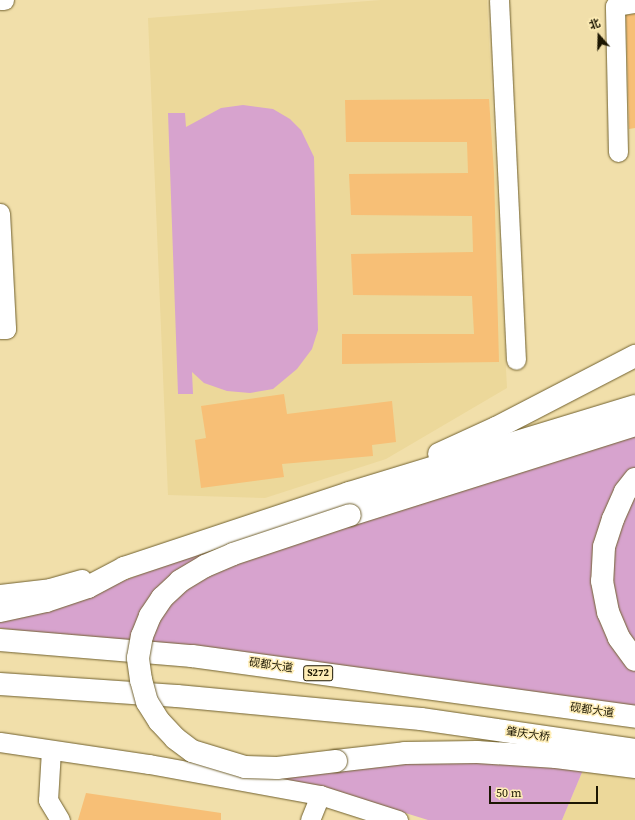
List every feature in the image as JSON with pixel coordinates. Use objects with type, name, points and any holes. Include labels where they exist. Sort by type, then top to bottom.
[{"type":"main road","points":[[350,494],[496,428],[635,356]]},
{"type":"main road","points":[[0,611],[46,601],[88,587],[124,568],[350,494],[635,406]]},
{"type":"main road","points":[[635,425],[350,515],[205,566],[180,582],[162,598],[147,622],[138,658],[141,680],[147,702],[159,721],[175,738],[192,751],[244,767],[277,768],[406,753],[477,752],[556,757],[635,767]]},
{"type":"main road","points":[[635,479],[625,492],[613,518],[604,547],[602,581],[608,612],[619,638],[635,660]]},
{"type":"main road","name":"砚都大道","points":[[0,640],[192,656],[635,717]]},
{"type":"main road","name":"肇庆大桥","points":[[0,684],[177,696],[421,719],[635,750]]},
{"type":"street","points":[[499,0],[516,360]]},
{"type":"street","points":[[618,152],[615,6],[635,3]]},
{"type":"street","points":[[0,213],[6,328],[0,329]]},
{"type":"street","points":[[0,594],[50,588],[124,568]]},
{"type":"street","points":[[0,742],[320,795],[398,820]]},
{"type":"street","points":[[51,750],[48,800],[60,820]]},
{"type":"street","points":[[310,820],[320,795]]},
{"type":"shaded area","points":[[381,0],[487,0],[507,388],[386,459],[265,498],[168,495],[148,18]]},
{"type":"shaded area","points":[[243,105],[273,109],[290,119],[301,130],[314,157],[318,330],[312,349],[297,369],[273,389],[250,393],[227,391],[204,383],[192,372],[193,394],[178,394],[168,113],[185,113],[186,127],[221,108]]},
{"type":"shaded area","points":[[635,432],[635,709],[0,628],[0,616],[110,586],[204,550],[254,557]]},
{"type":"shaded area","points":[[496,761],[583,770],[562,820],[428,820],[341,793],[249,775],[367,764]]},
{"type":"shaded area","points":[[583,770],[635,779],[635,820],[562,820]]},
{"type":"building","points":[[635,14],[635,128],[629,129],[626,15]]},
{"type":"building","points":[[489,99],[494,173],[499,362],[342,364],[342,334],[474,334],[472,296],[353,295],[351,254],[473,252],[472,216],[351,215],[349,174],[468,173],[467,142],[346,142],[345,100]]},
{"type":"building","points":[[284,394],[287,414],[392,401],[396,442],[372,445],[373,456],[282,464],[284,477],[201,488],[195,440],[206,438],[201,406]]},
{"type":"building","points":[[86,793],[221,813],[221,820],[78,820]]}]
